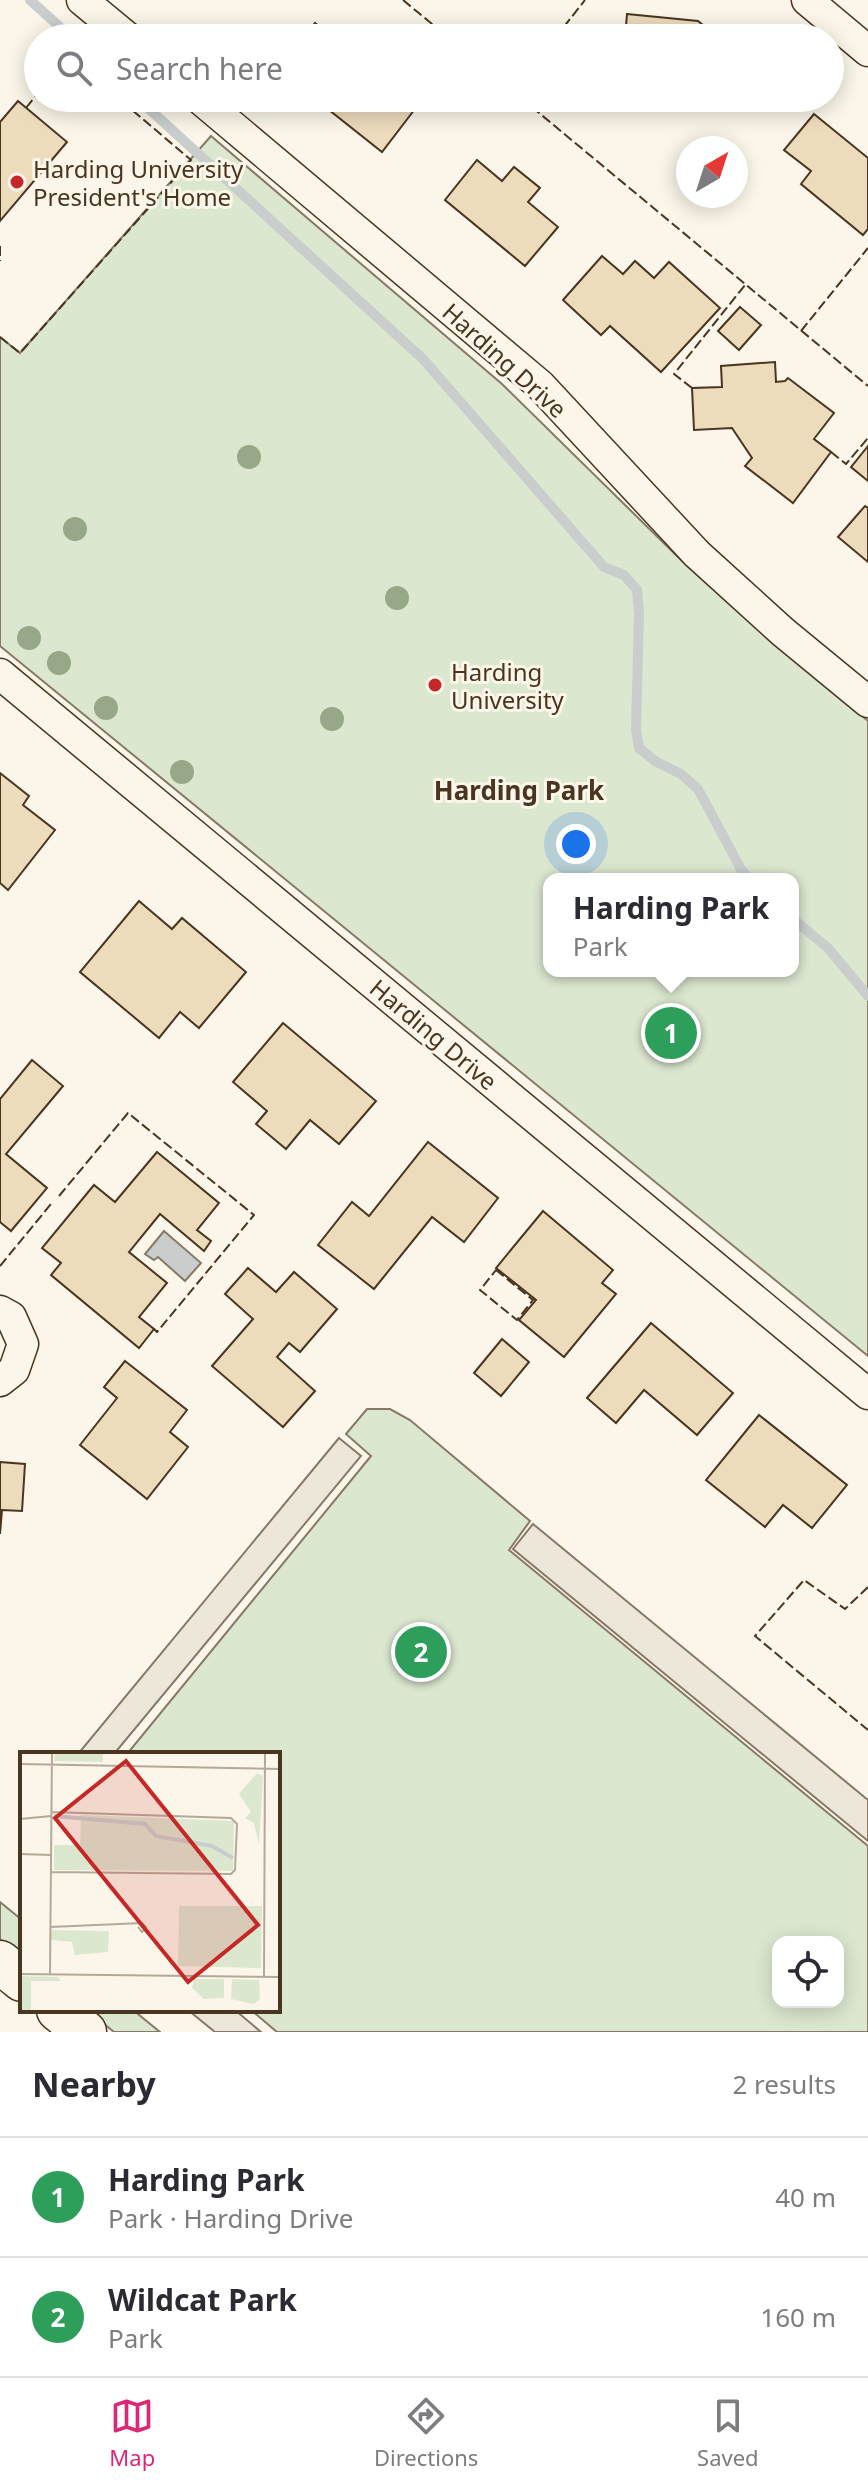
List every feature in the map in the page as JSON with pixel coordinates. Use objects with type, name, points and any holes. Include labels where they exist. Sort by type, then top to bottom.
[{"type":"street","points":[[82,0],[111,24]]},
{"type":"street","points":[[807,0],[836,24]]},
{"type":"street","points":[[844,31],[868,51]]},
{"type":"street","name":"Harding Drive","points":[[216,112],[540,385],[697,554],[783,632],[868,702]]},
{"type":"street","name":"Harding Drive","points":[[0,674],[868,1394]]},
{"type":"street","points":[[0,1311],[11,1317],[23,1344],[14,1370],[0,1381]]},
{"type":"street","points":[[0,1962],[20,1978]]},
{"type":"street","points":[[60,2012],[85,2032]]},
{"type":"green space","name":"Harding Park","points":[[211,136],[502,384],[683,562],[868,721],[868,1356],[0,646],[0,337],[20,353]]},
{"type":"green space","points":[[367,1409],[390,1409],[410,1420],[530,1521],[509,1550],[868,1846],[868,2032],[277,2032],[253,2012],[280,2012],[280,1752],[129,1752],[371,1456],[346,1434]]},
{"type":"green space","points":[[0,1902],[20,1918],[20,1955],[0,1939]]},
{"type":"green space","points":[[89,2012],[135,2012],[160,2032],[114,2032]]},
{"type":"shaded area","points":[[164,1231],[201,1263],[185,1281],[158,1257],[154,1260],[145,1254]]},
{"type":"shaded area","points":[[339,1438],[361,1456],[116,1752],[80,1752]]},
{"type":"shaded area","points":[[533,1524],[868,1800],[868,1841],[513,1549]]},
{"type":"shaded area","points":[[190,2012],[237,2012],[261,2032],[215,2032]]},
{"type":"building","points":[[627,14],[698,21],[702,24],[626,24]]},
{"type":"building","name":"Harding University President's Home","points":[[18,101],[24,106],[24,112],[31,112],[67,142],[0,221],[0,122]]},
{"type":"building","points":[[332,112],[413,112],[382,152]]},
{"type":"building","points":[[814,114],[868,158],[868,229],[863,235],[801,184],[811,171],[784,150]]},
{"type":"building","points":[[477,160],[502,181],[514,167],[540,188],[528,202],[558,227],[525,266],[445,200]]},
{"type":"building","points":[[602,256],[623,274],[635,261],[654,278],[669,262],[720,308],[661,372],[610,326],[601,335],[563,300]]},
{"type":"building","points":[[740,307],[761,325],[739,350],[718,331]]},
{"type":"building","points":[[775,362],[776,382],[788,378],[834,413],[814,439],[831,452],[793,503],[745,466],[752,458],[732,428],[694,430],[692,388],[722,387],[721,366]]},
{"type":"building","points":[[868,446],[868,481],[851,467]]},
{"type":"building","points":[[865,506],[868,508],[868,562],[838,537]]},
{"type":"building","points":[[0,773],[29,796],[23,805],[55,830],[8,890],[0,883]]},
{"type":"building","points":[[139,901],[172,929],[182,918],[246,972],[199,1028],[180,1012],[159,1038],[80,972]]},
{"type":"building","points":[[283,1023],[376,1101],[339,1144],[310,1120],[286,1149],[256,1124],[267,1111],[233,1082]]},
{"type":"building","points":[[32,1060],[63,1086],[6,1154],[47,1188],[11,1231],[0,1222],[0,1099]]},
{"type":"building","points":[[428,1142],[498,1198],[464,1242],[432,1217],[374,1289],[318,1245],[352,1202],[369,1216]]},
{"type":"building","points":[[157,1152],[219,1203],[197,1230],[211,1241],[204,1251],[160,1214],[129,1252],[167,1283],[139,1317],[154,1329],[139,1348],[51,1275],[61,1263],[42,1248],[94,1185],[115,1202]]},
{"type":"building","points":[[543,1211],[613,1270],[602,1283],[616,1294],[564,1357],[519,1320],[536,1300],[496,1268]]},
{"type":"building","points":[[248,1268],[276,1292],[294,1272],[337,1309],[300,1352],[289,1343],[277,1357],[315,1391],[283,1427],[212,1366],[253,1319],[225,1294]]},
{"type":"building","points":[[651,1323],[733,1393],[697,1435],[644,1390],[616,1423],[587,1398]]},
{"type":"building","points":[[502,1339],[529,1362],[501,1396],[474,1373]]},
{"type":"building","points":[[125,1361],[187,1410],[170,1432],[188,1447],[147,1499],[80,1445],[117,1398],[104,1387]]},
{"type":"building","points":[[759,1415],[847,1485],[812,1528],[783,1505],[765,1527],[706,1480]]},
{"type":"building","points":[[0,1462],[25,1464],[22,1511],[2,1510],[0,1534]]},
{"type":"waterway","points":[[30,0],[57,24]]},
{"type":"waterway","points":[[152,112],[423,359],[604,567],[624,575],[637,590],[636,730],[639,748],[655,761],[681,774],[698,789],[744,873]]},
{"type":"waterway","points":[[799,924],[828,948],[868,996]]},
{"type":"fence","points":[[403,0],[432,24]]},
{"type":"fence","points":[[566,24],[585,0]]},
{"type":"fence","points":[[0,337],[20,353],[191,160],[134,112]]},
{"type":"fence","points":[[538,112],[868,386]]},
{"type":"fence","points":[[0,246],[0,261]]},
{"type":"fence","points":[[801,331],[868,248]]},
{"type":"fence","points":[[692,388],[674,374],[745,285]]},
{"type":"fence","points":[[831,452],[846,464],[868,438]]},
{"type":"fence","points":[[59,1196],[128,1113],[254,1215],[157,1332],[154,1329]]},
{"type":"fence","points":[[0,1266],[51,1204]]},
{"type":"fence","points":[[496,1270],[533,1300],[517,1320],[480,1290],[496,1270]]},
{"type":"fence","points":[[868,1587],[845,1609],[804,1580],[755,1636],[868,1730]]},
{"type":"place","name":"Harding University President's Home","points":[[17,182]]},
{"type":"place","name":"Harding University","points":[[435,685]]},
{"type":"place","name":"Harding Park","points":[[671,1033]]},
{"type":"place","name":"Wildcat Park","points":[[421,1652]]},
{"type":"district","name":"Harding Park","points":[[519,790]]}]
